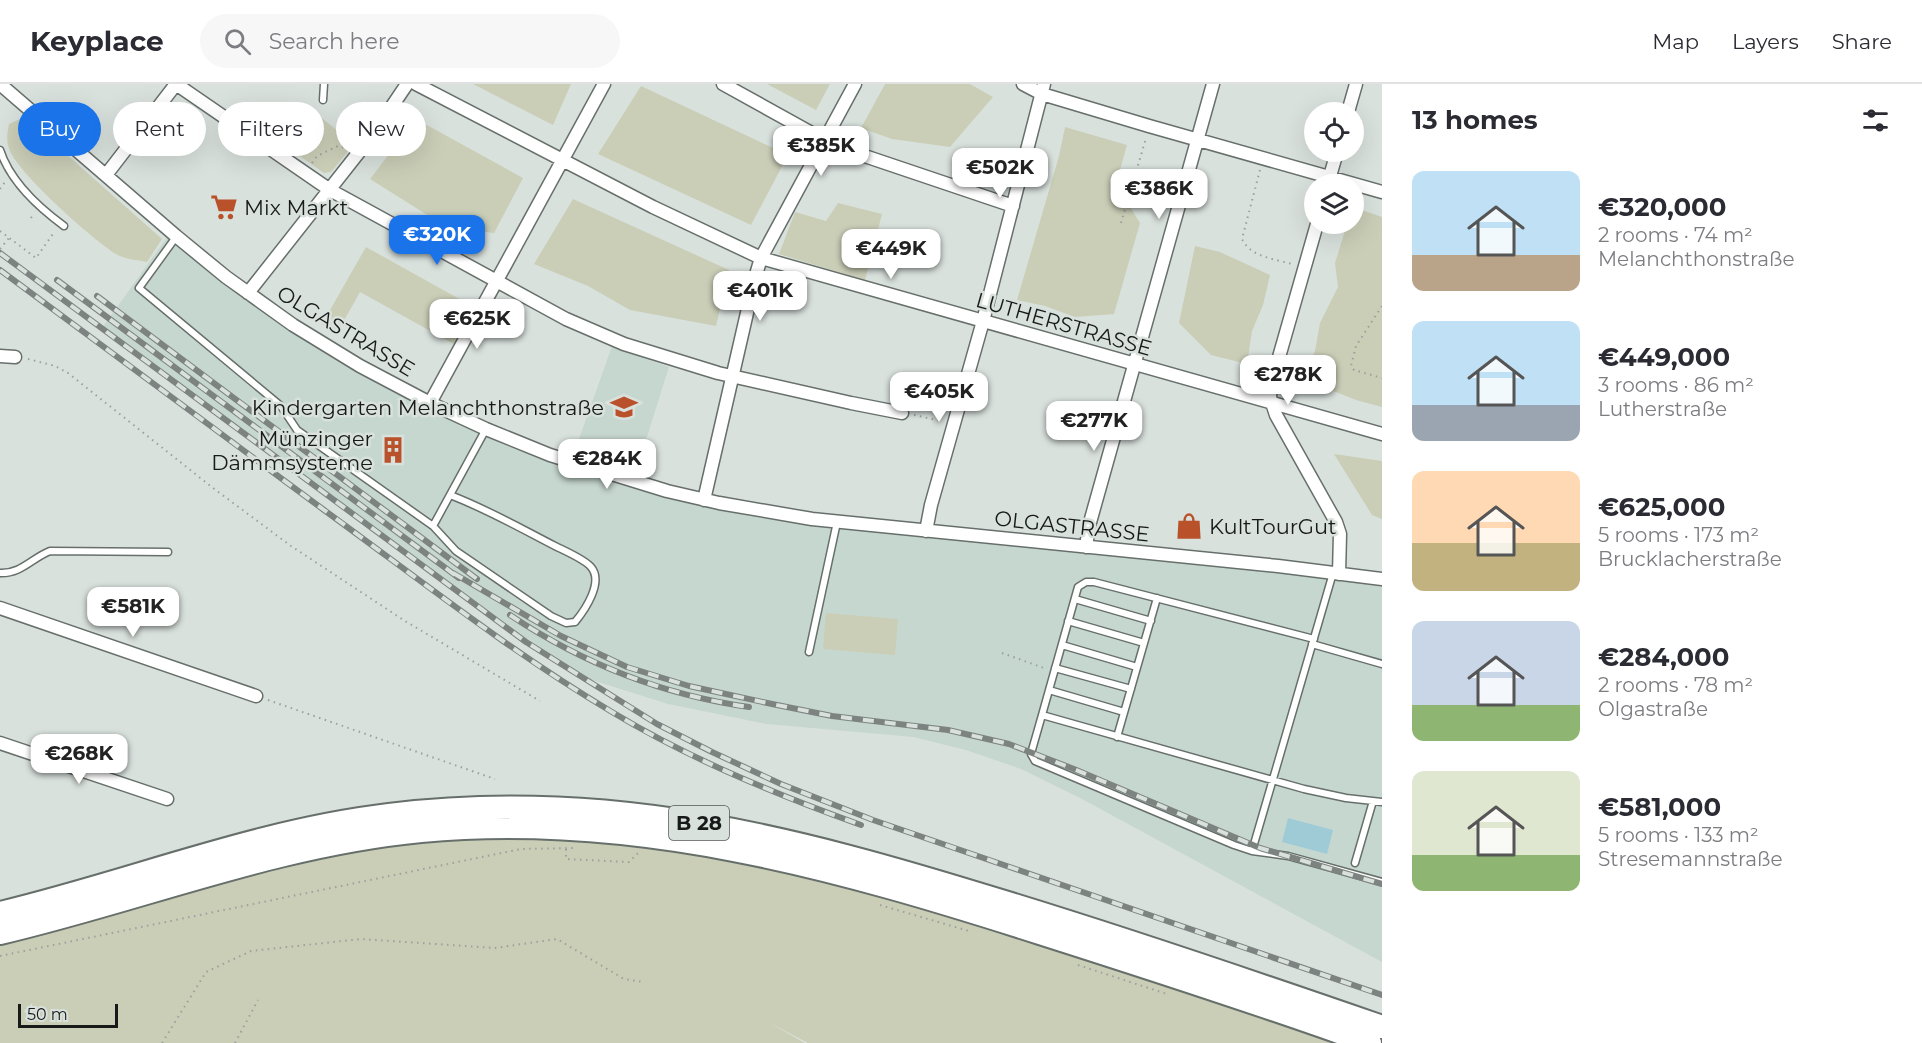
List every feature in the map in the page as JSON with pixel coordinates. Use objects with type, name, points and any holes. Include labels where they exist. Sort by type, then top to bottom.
[{"type":"highway","name":"B 28","points":[[0,913],[237,846],[355,820],[417,812],[503,806],[597,810],[642,814],[728,828],[846,855],[1085,927],[1382,1027]]},
{"type":"highway","name":"B 28","points":[[0,933],[66,916],[240,864],[343,841],[418,831],[492,826],[596,829],[727,847],[889,887],[1125,960],[1370,1043]]},
{"type":"street","name":"OLGASTRASSE","points":[[0,84],[176,236],[248,293],[337,353],[430,403],[550,455],[615,477],[704,500],[837,522],[1382,579]]},
{"type":"street","points":[[105,176],[176,84],[330,189],[566,319],[624,344],[733,377],[902,413]]},
{"type":"street","points":[[248,293],[374,133],[407,84]]},
{"type":"street","name":"LUTHERSTRASSE","points":[[416,84],[562,161],[761,258],[1382,434]]},
{"type":"street","points":[[430,403],[604,84]]},
{"type":"street","points":[[723,84],[824,141],[878,162],[1013,206]]},
{"type":"street","points":[[704,500],[761,258],[855,84]]},
{"type":"street","points":[[1023,84],[1149,126],[1264,158],[1309,174]]},
{"type":"street","points":[[1086,547],[1089,526],[1212,84]]},
{"type":"street","points":[[1351,102],[1356,84]]},
{"type":"street","points":[[926,531],[931,505],[1043,89]]},
{"type":"street","points":[[1364,188],[1382,192]]},
{"type":"street","points":[[1314,234],[1271,385],[1271,403],[1336,522],[1340,534],[1336,573]]},
{"type":"street","points":[[0,357],[15,357]]},
{"type":"street","points":[[0,608],[256,696]]},
{"type":"street","points":[[0,743],[167,799]]},
{"type":"lane","points":[[323,100],[324,84]]},
{"type":"lane","points":[[0,150],[18,183],[30,197],[62,225]]},
{"type":"lane","points":[[176,236],[139,288],[281,406],[297,430],[433,526],[456,551],[551,616],[566,622],[575,622],[593,594],[595,576],[592,567],[480,507],[450,495]]},
{"type":"lane","points":[[433,526],[486,429]]},
{"type":"lane","points":[[809,652],[837,522]]},
{"type":"lane","points":[[0,573],[17,571],[50,550],[168,552]]},
{"type":"lane","points":[[1252,851],[1271,780],[1336,573]]},
{"type":"lane","points":[[1382,664],[1313,642],[1089,581],[1081,583],[1075,599],[1032,750],[1032,759],[1035,761],[1234,845],[1252,851],[1288,856],[1382,882]]},
{"type":"lane","points":[[1117,737],[1157,598]]},
{"type":"lane","points":[[1075,599],[1151,621]]},
{"type":"lane","points":[[1068,621],[1144,643]]},
{"type":"lane","points":[[1062,645],[1137,667]]},
{"type":"lane","points":[[1055,668],[1131,689]]},
{"type":"lane","points":[[1049,690],[1124,712]]},
{"type":"lane","points":[[1042,715],[1271,780],[1327,794],[1382,802]]},
{"type":"lane","points":[[1355,863],[1373,801]]},
{"type":"path","points":[[1121,223],[1149,126]]},
{"type":"path","points":[[306,173],[317,156],[336,147]]},
{"type":"path","points":[[1264,158],[1242,235],[1244,243],[1259,255],[1304,267]]},
{"type":"path","points":[[0,231],[36,258],[62,225]]},
{"type":"path","points":[[0,249],[9,238]]},
{"type":"path","points":[[1382,306],[1356,346],[1351,366],[1353,370],[1382,378]]},
{"type":"path","points":[[15,357],[41,362],[68,373],[220,493],[306,556],[405,621],[540,701]]},
{"type":"path","points":[[902,413],[954,424]]},
{"type":"path","points":[[256,696],[495,779]]},
{"type":"path","points":[[0,956],[521,849],[577,848]]},
{"type":"path","points":[[566,849],[566,859],[630,862],[642,848]]},
{"type":"path","points":[[877,904],[976,933]]},
{"type":"path","points":[[162,1043],[206,972],[251,951],[361,939],[495,948],[557,939],[624,979],[643,982]]},
{"type":"path","points":[[1078,965],[1169,995]]},
{"type":"path","points":[[235,1043],[258,1000]]},
{"type":"shaded area","points":[[171,232],[315,339],[514,441],[719,503],[1382,579],[1382,962],[1082,799],[1021,769],[966,750],[913,737],[767,724],[668,704],[576,675],[526,642],[102,328]]},
{"type":"shaded area","name":"Kindergarten Melanchthonstraße","points":[[612,346],[669,367],[636,472],[574,453]]},
{"type":"green space","points":[[473,84],[571,84],[553,125]]},
{"type":"green space","points":[[767,84],[830,84],[816,110]]},
{"type":"green space","points":[[885,84],[970,84],[993,97],[950,147],[892,139],[861,128]]},
{"type":"green space","points":[[641,86],[788,155],[751,225],[598,154]]},
{"type":"green space","points":[[18,120],[18,156],[68,156],[162,239],[147,262],[116,254],[42,191],[10,151],[7,141],[9,124]]},
{"type":"green space","points":[[324,120],[336,130],[336,156],[344,156],[331,172],[324,173],[300,156],[324,156]]},
{"type":"green space","points":[[426,125],[523,178],[494,233],[448,228],[370,179],[388,156],[426,156]]},
{"type":"green space","points":[[1065,127],[1127,145],[1116,184],[1140,223],[1114,314],[1075,317],[1045,306],[1017,300],[1059,156]]},
{"type":"green space","points":[[573,199],[729,270],[716,326],[630,310],[588,286],[534,264]]},
{"type":"green space","points":[[838,203],[882,214],[865,280],[779,254],[795,212],[826,221]]},
{"type":"green space","points":[[1364,211],[1382,217],[1382,407],[1356,400],[1303,379],[1315,351],[1320,323],[1338,287],[1335,263],[1344,234],[1364,234]]},
{"type":"green space","points":[[1195,246],[1220,252],[1270,275],[1263,305],[1252,331],[1247,364],[1211,355],[1179,323]]},
{"type":"green space","points":[[366,247],[481,311],[461,348],[360,292],[337,333],[322,324]]},
{"type":"green space","points":[[1334,454],[1382,461],[1382,519],[1372,515]]},
{"type":"green space","points":[[826,613],[898,619],[895,655],[823,649]]},
{"type":"green space","points":[[547,835],[674,847],[887,893],[1344,1043],[808,1043],[766,1021],[805,1043],[0,1043],[0,941],[277,864],[421,840]]},
{"type":"water","points":[[1288,818],[1333,830],[1327,854],[1282,842]]},
{"type":"railway","points":[[0,253],[526,642],[657,724],[781,784],[873,820],[1382,995]]},
{"type":"railway","points":[[0,270],[466,614],[575,689],[642,729],[702,760],[765,788],[861,825]]},
{"type":"railway","points":[[57,280],[459,578]]},
{"type":"railway","points":[[97,296],[477,579]]},
{"type":"railway","points":[[453,573],[561,636],[627,667],[689,686],[772,704],[832,716],[948,730],[1009,744],[1260,848],[1382,884]]},
{"type":"railway","points":[[510,615],[566,648],[624,674],[686,694],[749,707]]},
{"type":"place","name":"Mix Markt","points":[[224,207]]},
{"type":"place","name":"Kindergarten Melanchthonstraße","points":[[624,407]]},
{"type":"place","name":"Münzinger Dämmsysteme","points":[[393,450]]},
{"type":"place","name":"KultTourGut","points":[[1189,526]]}]
